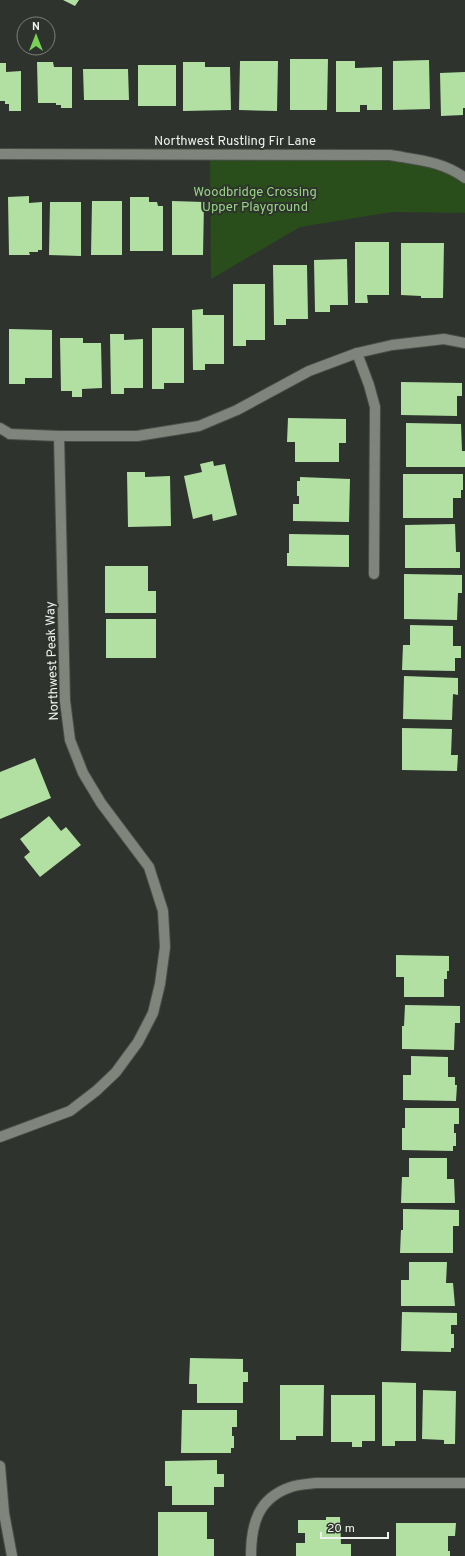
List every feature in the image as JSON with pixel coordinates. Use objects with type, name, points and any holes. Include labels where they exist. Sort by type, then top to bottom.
[{"type":"street","name":"Northwest Rustling Fir Lane","points":[[0,154],[390,155],[434,162],[455,171],[465,178]]},
{"type":"street","points":[[0,428],[10,434],[59,436],[137,436],[199,426],[237,410],[309,371],[357,353],[392,345],[444,339],[465,342]]},
{"type":"street","points":[[357,353],[369,385],[375,407],[374,574]]},
{"type":"street","name":"Northwest Peak Way","points":[[0,1137],[70,1111],[96,1091],[116,1072],[138,1042],[153,1013],[160,984],[164,947],[162,911],[149,867],[101,803],[83,774],[70,740],[65,701],[59,436]]},
{"type":"street","points":[[0,1466],[4,1513],[12,1556]]},
{"type":"street","points":[[251,1556],[254,1525],[260,1509],[272,1495],[291,1487],[316,1483],[465,1483]]},
{"type":"green space","name":"Woodbridge Crossing Upper Playground","points":[[210,154],[390,155],[434,162],[465,178],[465,213],[392,212],[300,227],[211,279]]},
{"type":"building","points":[[63,0],[79,0],[75,6]]},
{"type":"building","points":[[290,59],[328,59],[327,110],[290,110]]},
{"type":"building","points":[[429,60],[430,109],[393,110],[393,61]]},
{"type":"building","points":[[240,61],[278,61],[277,111],[239,110]]},
{"type":"building","points":[[336,61],[355,61],[355,68],[382,67],[382,110],[367,110],[367,105],[360,105],[360,112],[336,112]]},
{"type":"building","points":[[37,62],[53,62],[54,67],[72,67],[72,108],[61,108],[61,105],[56,105],[56,103],[38,103]]},
{"type":"building","points":[[183,62],[205,62],[205,67],[230,67],[231,110],[183,111]]},
{"type":"building","points":[[0,63],[6,63],[6,72],[21,71],[21,111],[9,111],[9,104],[5,104],[5,101],[0,101]]},
{"type":"building","points":[[138,65],[176,65],[176,106],[138,106]]},
{"type":"building","points":[[83,69],[128,69],[129,100],[84,100]]},
{"type":"building","points":[[465,72],[465,108],[463,108],[463,115],[441,116],[440,73]]},
{"type":"building","points":[[29,196],[29,203],[42,202],[42,250],[38,250],[38,252],[29,252],[30,255],[9,255],[8,197]]},
{"type":"building","points":[[130,197],[149,197],[149,202],[157,202],[158,206],[163,206],[163,251],[130,251]]},
{"type":"building","points":[[92,201],[122,201],[122,255],[91,255]]},
{"type":"building","points":[[172,201],[204,202],[203,255],[172,255]]},
{"type":"building","points":[[50,202],[81,202],[81,256],[49,255]]},
{"type":"building","points":[[355,242],[389,242],[389,295],[367,295],[368,303],[355,303]]},
{"type":"building","points":[[401,243],[444,243],[443,298],[421,298],[421,296],[401,295]]},
{"type":"building","points":[[347,259],[348,305],[330,305],[330,312],[315,312],[314,260]]},
{"type":"building","points":[[273,265],[307,265],[308,319],[286,319],[286,325],[274,325]]},
{"type":"building","points":[[233,284],[265,284],[265,340],[246,340],[246,346],[233,346]]},
{"type":"building","points":[[203,309],[203,315],[224,315],[224,364],[205,364],[205,370],[193,370],[192,310]]},
{"type":"building","points":[[152,328],[184,328],[184,383],[164,383],[164,389],[152,389]]},
{"type":"building","points":[[9,329],[52,330],[52,378],[25,378],[25,384],[9,384]]},
{"type":"building","points":[[110,334],[124,334],[124,340],[143,339],[143,388],[124,388],[124,394],[111,394]]},
{"type":"building","points":[[60,338],[83,338],[83,343],[101,343],[102,388],[82,389],[82,397],[72,397],[72,391],[61,391]]},
{"type":"building","points":[[401,382],[462,383],[462,396],[457,396],[457,416],[401,415]]},
{"type":"building","points":[[288,418],[346,419],[346,443],[339,443],[339,462],[295,462],[295,442],[287,442]]},
{"type":"building","points":[[406,423],[461,424],[462,451],[465,451],[465,467],[406,467]]},
{"type":"building","points":[[213,461],[214,466],[225,464],[237,515],[213,521],[212,514],[193,519],[184,476],[202,472],[200,464]]},
{"type":"building","points":[[127,472],[145,472],[145,477],[170,476],[171,526],[128,527]]},
{"type":"building","points":[[403,474],[463,474],[463,490],[461,490],[461,498],[453,498],[453,518],[403,518]]},
{"type":"building","points":[[300,477],[350,479],[349,522],[293,521],[293,504],[299,504],[299,496],[297,496],[297,481],[300,481]]},
{"type":"building","points":[[455,524],[456,552],[460,552],[460,568],[405,568],[405,525]]},
{"type":"building","points":[[289,534],[349,535],[349,567],[287,566]]},
{"type":"building","points":[[105,566],[148,566],[148,591],[156,591],[156,613],[105,613]]},
{"type":"building","points":[[404,574],[462,575],[462,593],[458,593],[457,620],[404,619]]},
{"type":"building","points":[[106,619],[156,619],[156,658],[106,658]]},
{"type":"building","points":[[410,625],[453,626],[453,646],[461,646],[461,658],[455,658],[455,671],[402,670],[403,645],[410,645]]},
{"type":"building","points":[[404,676],[458,678],[458,695],[453,694],[452,720],[403,719]]},
{"type":"building","points":[[402,728],[452,729],[451,755],[458,755],[457,771],[402,770]]},
{"type":"building","points":[[35,758],[51,798],[0,819],[0,772]]},
{"type":"building","points":[[49,816],[61,831],[66,827],[81,845],[40,877],[24,857],[30,852],[20,839]]},
{"type":"building","points":[[396,955],[449,956],[449,971],[447,971],[447,979],[444,979],[444,997],[404,997],[404,977],[396,977]]},
{"type":"building","points":[[405,1005],[460,1006],[460,1023],[455,1023],[454,1050],[402,1049],[402,1026],[404,1026]]},
{"type":"building","points":[[411,1056],[448,1057],[448,1077],[455,1077],[455,1085],[457,1085],[456,1101],[403,1100],[403,1075],[411,1075]]},
{"type":"building","points":[[405,1108],[459,1108],[459,1124],[454,1124],[456,1146],[453,1146],[453,1151],[402,1150],[402,1128],[405,1128]]},
{"type":"building","points":[[409,1158],[447,1158],[447,1179],[454,1179],[455,1203],[401,1203],[402,1177],[409,1177]]},
{"type":"building","points":[[403,1209],[459,1210],[459,1226],[453,1226],[453,1253],[400,1253],[401,1230],[403,1230]]},
{"type":"building","points":[[409,1262],[447,1262],[446,1283],[453,1283],[455,1306],[401,1306],[401,1280],[409,1280]]},
{"type":"building","points":[[402,1312],[457,1313],[457,1325],[451,1325],[451,1334],[454,1334],[454,1348],[451,1348],[451,1352],[401,1351]]},
{"type":"building","points":[[190,1358],[243,1359],[243,1372],[248,1372],[248,1382],[243,1382],[243,1403],[197,1403],[197,1384],[189,1384]]},
{"type":"building","points":[[382,1382],[416,1383],[416,1441],[395,1441],[395,1446],[382,1446]]},
{"type":"building","points":[[280,1385],[324,1385],[323,1436],[296,1436],[296,1440],[280,1440]]},
{"type":"building","points":[[423,1390],[456,1391],[455,1444],[444,1444],[444,1440],[422,1439]]},
{"type":"building","points":[[331,1395],[375,1395],[375,1441],[362,1441],[362,1447],[352,1447],[352,1442],[331,1442]]},
{"type":"building","points":[[182,1410],[237,1410],[237,1427],[232,1427],[234,1448],[231,1448],[231,1453],[181,1453]]},
{"type":"building","points":[[217,1460],[217,1474],[224,1474],[224,1487],[214,1487],[214,1505],[172,1505],[172,1486],[165,1486],[165,1461]]},
{"type":"building","points":[[158,1512],[207,1512],[207,1539],[214,1539],[214,1556],[158,1556]]},
{"type":"building","points":[[326,1517],[340,1517],[341,1544],[351,1544],[351,1556],[296,1556],[296,1543],[305,1543],[305,1533],[298,1533],[298,1520],[326,1520]]},
{"type":"building","points":[[396,1523],[456,1523],[455,1536],[448,1536],[448,1551],[450,1551],[450,1556],[396,1556]]}]
